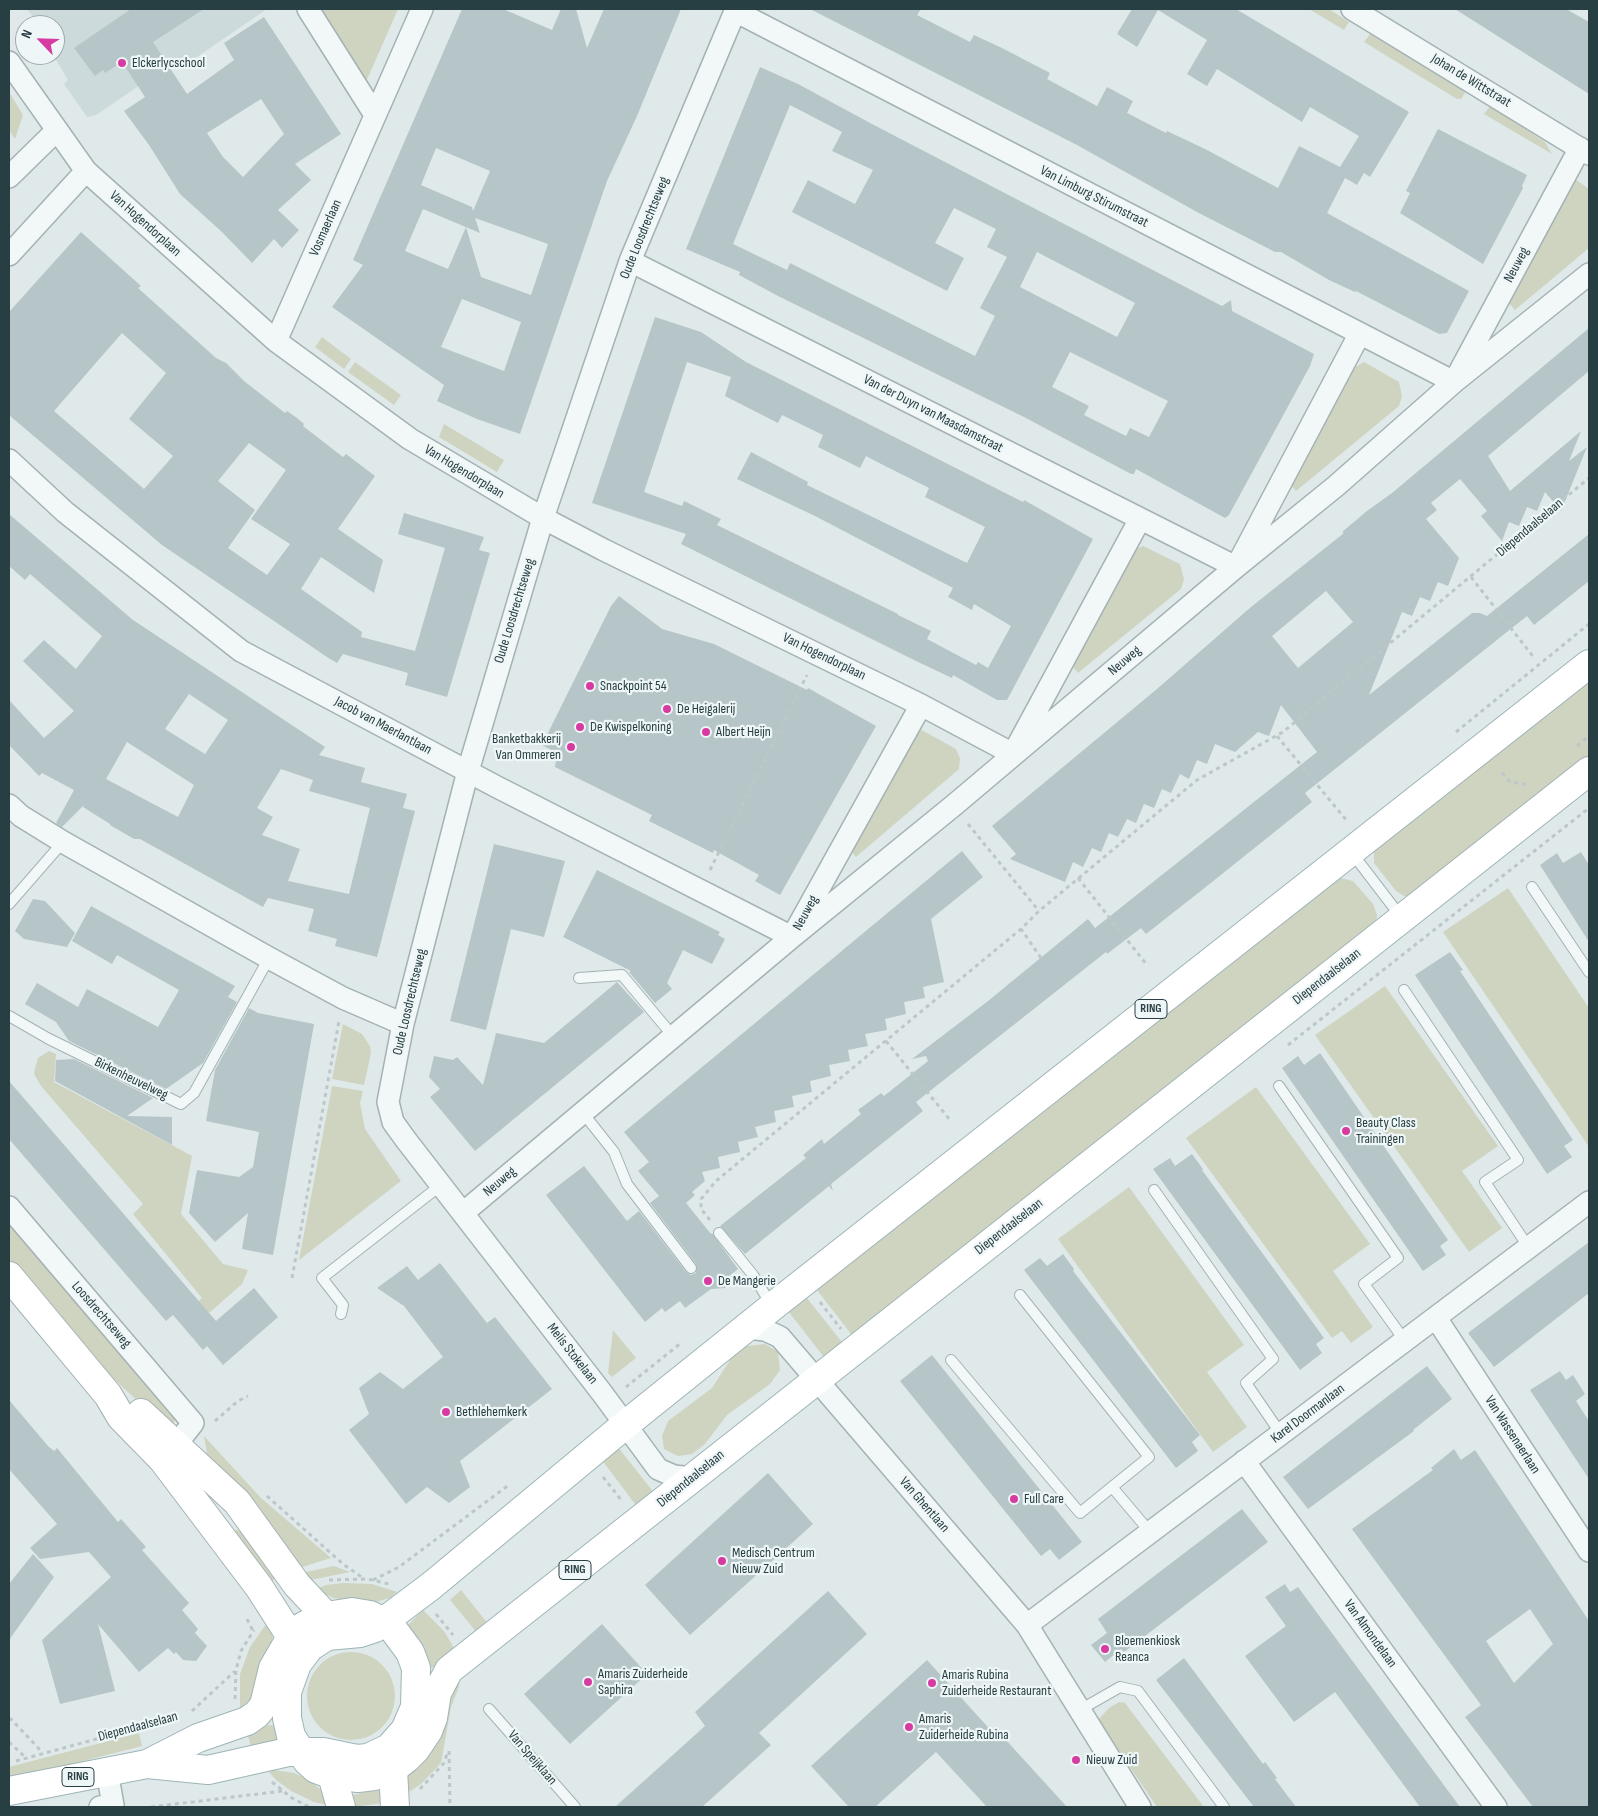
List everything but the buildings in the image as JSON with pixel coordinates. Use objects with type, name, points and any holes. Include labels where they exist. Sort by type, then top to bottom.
[{"type":"main road","name":"RING","points":[[297,1646],[339,1634],[369,1631],[384,1622],[431,1586],[625,1425],[772,1307],[1589,664]]},
{"type":"main road","name":"Diependaalselaan","points":[[392,1758],[416,1749],[428,1732],[433,1718],[437,1693],[449,1670],[1589,771]]},
{"type":"main road","points":[[9,1276],[108,1395],[121,1417],[237,1502],[297,1584],[326,1616]]},
{"type":"main road","points":[[170,1452],[297,1646]]},
{"type":"main road","name":"RING","points":[[352,1612],[370,1615],[384,1622],[401,1638],[410,1652],[416,1668],[417,1697],[412,1718],[392,1758],[374,1776],[358,1778],[332,1775],[316,1769],[300,1752],[291,1736],[287,1718],[287,1692],[302,1627],[326,1616],[352,1612]]},
{"type":"main road","name":"Diependaalselaan","points":[[147,1764],[198,1738],[248,1720],[257,1714],[264,1705],[274,1668],[297,1646]]},
{"type":"main road","name":"RING","points":[[300,1752],[323,1752],[357,1759],[392,1758]]},
{"type":"main road","name":"Diependaalselaan","points":[[9,1791],[147,1764],[208,1770],[279,1753],[300,1752]]},
{"type":"main road","points":[[392,1758],[406,1800]]},
{"type":"main road","points":[[332,1775],[341,1807]]},
{"type":"street","points":[[308,9],[376,114]]},
{"type":"street","name":"Vosmaerlaan","points":[[276,341],[422,9]]},
{"type":"street","name":"Johan de Wittstraat","points":[[1352,9],[1585,151]]},
{"type":"street","name":"Oude Loosdrechtseweg","points":[[463,1213],[393,1122],[388,1102],[404,1024],[468,771],[543,518],[630,261],[735,10]]},
{"type":"street","name":"Van Limburg Stirumstraat","points":[[735,10],[1454,382]]},
{"type":"street","name":"Van Hogendorplaan","points":[[9,62],[86,172],[276,341],[410,439],[543,518],[921,705],[1014,754]]},
{"type":"street","points":[[9,177],[56,131]]},
{"type":"street","name":"Neuweg","points":[[1454,382],[1585,151]]},
{"type":"street","points":[[9,255],[86,172]]},
{"type":"street","name":"Van der Duyn van Maasdamstraat","points":[[630,261],[1236,567]]},
{"type":"street","name":"Neuweg","points":[[463,1213],[792,937],[953,806],[1236,567],[1336,486],[1454,382],[1589,274]]},
{"type":"street","name":"Neuweg","points":[[1236,567],[1360,335]]},
{"type":"street","name":"Jacob van Maerlantlaan","points":[[9,460],[64,512],[241,651],[468,771],[792,937]]},
{"type":"street","name":"Neuweg","points":[[1014,754],[1140,519]]},
{"type":"street","name":"Neuweg","points":[[792,937],[921,705]]},
{"type":"street","points":[[9,804],[21,816],[63,842],[270,958],[343,998],[404,1024]]},
{"type":"street","name":"Karel Doormanlaan","points":[[1027,1625],[1589,1202]]},
{"type":"street","name":"Loosdrechtseweg","points":[[9,1207],[193,1423],[170,1452]]},
{"type":"street","name":"Melis Stokelaan","points":[[463,1213],[602,1393],[658,1470],[674,1476],[692,1478]]},
{"type":"street","name":"Van Wassenaerlaan","points":[[1436,1318],[1589,1551]]},
{"type":"street","name":"Van Ghentlaan","points":[[746,1328],[765,1330],[780,1337],[1027,1625],[1078,1711],[1140,1807]]},
{"type":"street","name":"Van Almondelaan","points":[[1244,1461],[1496,1807]]},
{"type":"street","points":[[107,1771],[109,1806]]},
{"type":"lane","points":[[9,904],[63,842]]},
{"type":"lane","points":[[1352,852],[1401,918]]},
{"type":"lane","points":[[1532,887],[1589,972]]},
{"type":"lane","name":"Birkenheuvelweg","points":[[9,1016],[49,1039],[181,1104],[194,1093],[270,958]]},
{"type":"lane","points":[[579,978],[622,975],[674,1036]]},
{"type":"lane","points":[[1404,990],[1518,1160],[1485,1182],[1529,1248]]},
{"type":"lane","points":[[1278,1086],[1398,1258],[1364,1284],[1405,1341]]},
{"type":"lane","points":[[583,1113],[614,1152],[627,1184],[691,1268]]},
{"type":"lane","points":[[342,1314],[343,1305],[322,1278],[441,1185]]},
{"type":"lane","points":[[1154,1190],[1273,1359],[1246,1383],[1281,1434]]},
{"type":"lane","points":[[719,1233],[752,1275],[772,1307]]},
{"type":"lane","points":[[951,1360],[1080,1514],[1149,1457],[1020,1295]]},
{"type":"lane","points":[[1112,1487],[1150,1532]]},
{"type":"lane","points":[[1078,1711],[1120,1687],[1138,1691],[1224,1807]]},
{"type":"lane","name":"Van Speijklaan","points":[[489,1709],[575,1807]]},
{"type":"path","name":"Diependaalselaan","points":[[719,1233],[701,1209],[701,1199],[710,1187],[1197,780],[1277,736],[1589,478]]},
{"type":"path","points":[[1471,577],[1535,659]]},
{"type":"path","points":[[700,889],[818,654]]},
{"type":"path","points":[[1277,736],[1347,821]]},
{"type":"path","points":[[1574,748],[1589,736]]},
{"type":"path","points":[[1502,773],[1510,782],[1530,785],[1537,779]]},
{"type":"path","points":[[953,806],[1039,911]]},
{"type":"path","points":[[1078,878],[1147,965]]},
{"type":"path","points":[[1021,929],[1041,958]]},
{"type":"path","points":[[292,1278],[343,998]]},
{"type":"path","points":[[886,1040],[950,1120]]},
{"type":"path","points":[[819,1301],[846,1336]]},
{"type":"path","points":[[602,1476],[625,1505]]},
{"type":"path","points":[[262,1490],[342,1564],[363,1579]]},
{"type":"path","points":[[320,1582],[363,1579],[393,1586]]},
{"type":"path","points":[[431,1608],[455,1638]]},
{"type":"path","name":"Diependaalselaan","points":[[236,1704],[234,1688],[241,1651],[258,1625]]},
{"type":"path","points":[[248,1626],[253,1631]]},
{"type":"path","name":"Diependaalselaan","points":[[190,1712],[222,1686],[236,1670]]},
{"type":"path","name":"Diependaalselaan","points":[[9,1742],[25,1758],[183,1714]]},
{"type":"path","points":[[9,1719],[42,1752]]},
{"type":"path","points":[[406,1800],[444,1763],[448,1753],[450,1807]]},
{"type":"path","points":[[269,1779],[282,1791],[303,1806],[308,1807]]},
{"type":"path","points":[[151,1807],[282,1791]]},
{"type":"shaded area","name":"Elckerlycschool","points":[[27,9],[267,9],[194,59],[152,77],[96,115],[87,117],[64,84],[68,80],[59,65],[65,65],[65,15],[32,15]]},
{"type":"green space","points":[[318,9],[398,9],[366,82]]},
{"type":"green space","points":[[1309,9],[1329,9],[1349,22],[1344,30]]},
{"type":"green space","points":[[1370,34],[1462,89],[1465,93],[1461,99],[1457,99],[1364,42]]},
{"type":"green space","points":[[9,92],[23,115],[15,139],[9,130]]},
{"type":"green space","points":[[1490,106],[1545,142],[1552,154],[1484,114]]},
{"type":"green space","points":[[1575,179],[1589,189],[1589,248],[1515,310],[1508,302]]},
{"type":"green space","points":[[322,337],[351,359],[344,369],[315,347]]},
{"type":"green space","points":[[355,362],[401,395],[394,405],[348,372]]},
{"type":"green space","points":[[1364,362],[1399,382],[1402,396],[1399,406],[1296,491],[1291,485],[1354,368]]},
{"type":"green space","points":[[444,424],[504,460],[497,472],[439,437]]},
{"type":"green space","points":[[1143,546],[1180,564],[1184,579],[1181,589],[1078,673],[1072,666],[1136,549]]},
{"type":"green space","points":[[1589,674],[1589,760],[1413,896],[1404,896],[1396,891],[1374,863],[1374,848]]},
{"type":"green space","points":[[918,728],[956,749],[960,758],[959,769],[856,857],[849,849]]},
{"type":"green space","points":[[1337,877],[1353,881],[1373,904],[1377,915],[1376,925],[855,1339],[813,1285]]},
{"type":"green space","points":[[1508,888],[1589,1008],[1589,1147],[1443,932]]},
{"type":"green space","points":[[1385,986],[1498,1146],[1462,1171],[1502,1228],[1469,1252],[1315,1035]]},
{"type":"green space","points":[[343,1024],[362,1034],[370,1046],[371,1053],[364,1085],[332,1079]]},
{"type":"green space","points":[[49,1051],[56,1054],[54,1082],[192,1156],[181,1214],[223,1264],[248,1270],[242,1284],[209,1313],[198,1302],[202,1298],[133,1214],[143,1204],[41,1086],[34,1074],[35,1068],[38,1058]]},
{"type":"green space","points":[[332,1086],[363,1091],[360,1103],[365,1129],[401,1181],[299,1260]]},
{"type":"green space","points":[[1256,1087],[1370,1244],[1333,1271],[1373,1327],[1351,1343],[1342,1331],[1332,1338],[1186,1138]]},
{"type":"green space","points":[[1129,1187],[1244,1345],[1207,1372],[1247,1427],[1213,1452],[1058,1239]]},
{"type":"green space","points":[[9,1224],[172,1413],[176,1419],[169,1430],[90,1357],[9,1264]]},
{"type":"green space","points":[[803,1293],[845,1346],[827,1361],[785,1307]]},
{"type":"green space","points":[[613,1330],[636,1358],[612,1377],[608,1373]]},
{"type":"green space","points":[[765,1344],[778,1352],[780,1370],[770,1384],[727,1415],[705,1444],[692,1454],[678,1456],[664,1449],[662,1436],[668,1421],[712,1388],[732,1357],[747,1346]]},
{"type":"green space","points":[[204,1436],[261,1498],[331,1558],[296,1569],[209,1465]]},
{"type":"green space","points":[[614,1442],[655,1494],[638,1508],[598,1455]]},
{"type":"green space","points":[[234,1531],[245,1532],[280,1575],[268,1584]]},
{"type":"green space","points":[[334,1566],[350,1572],[306,1581],[302,1573]]},
{"type":"green space","points":[[343,1583],[372,1584],[397,1592],[390,1598],[371,1603],[333,1598],[316,1589],[326,1585]]},
{"type":"green space","points":[[461,1590],[489,1625],[478,1634],[450,1600]]},
{"type":"green space","points":[[423,1610],[444,1631],[457,1653],[428,1670],[406,1627]]},
{"type":"green space","points":[[269,1620],[273,1630],[272,1640],[251,1698],[240,1709],[240,1674],[250,1647]]},
{"type":"green space","points":[[351,1652],[368,1655],[376,1659],[388,1671],[392,1679],[395,1696],[392,1713],[388,1721],[376,1733],[368,1737],[351,1740],[334,1737],[326,1733],[314,1721],[310,1713],[307,1696],[310,1679],[314,1671],[326,1659],[334,1655]]},
{"type":"green space","points":[[460,1674],[459,1687],[451,1707],[441,1763],[421,1784],[406,1794],[406,1780]]},
{"type":"green space","points":[[1119,1702],[1125,1703],[1204,1807],[1157,1807],[1098,1720],[1109,1708]]},
{"type":"green space","points":[[274,1725],[276,1728],[278,1740],[251,1747],[247,1732]]},
{"type":"green space","points":[[139,1733],[142,1746],[9,1780],[9,1767]]},
{"type":"green space","points":[[274,1770],[294,1773],[308,1779],[320,1789],[331,1806],[314,1802],[291,1791],[269,1772]]},
{"type":"green space","points":[[382,1788],[385,1803],[352,1807],[353,1795]]},
{"type":"place","name":"Elckerlycschool","points":[[122,63]]},
{"type":"place","name":"Snackpoint 54","points":[[590,686]]},
{"type":"place","name":"De Heigalerij","points":[[667,709]]},
{"type":"place","name":"De Kwispelkoning","points":[[580,727]]},
{"type":"place","name":"Albert Heijn","points":[[706,732]]},
{"type":"place","name":"Banketbakkerij Van Ommeren","points":[[571,747]]},
{"type":"place","name":"Beauty Class Trainingen","points":[[1346,1131]]},
{"type":"place","name":"De Mangerie","points":[[708,1281]]},
{"type":"place","name":"Bethlehemkerk","points":[[446,1412]]},
{"type":"place","name":"Full Care","points":[[1014,1499]]},
{"type":"place","name":"Medisch Centrum Nieuw Zuid","points":[[722,1561]]},
{"type":"place","name":"Bloemenkiosk Reanca","points":[[1105,1649]]},
{"type":"place","name":"Amaris Zuiderheide Saphira","points":[[588,1682]]},
{"type":"place","name":"Amaris Rubina Zuiderheide Restaurant","points":[[932,1683]]},
{"type":"place","name":"Amaris Zuiderheide Rubina","points":[[909,1727]]},
{"type":"place","name":"Nieuw Zuid","points":[[1076,1760]]}]
